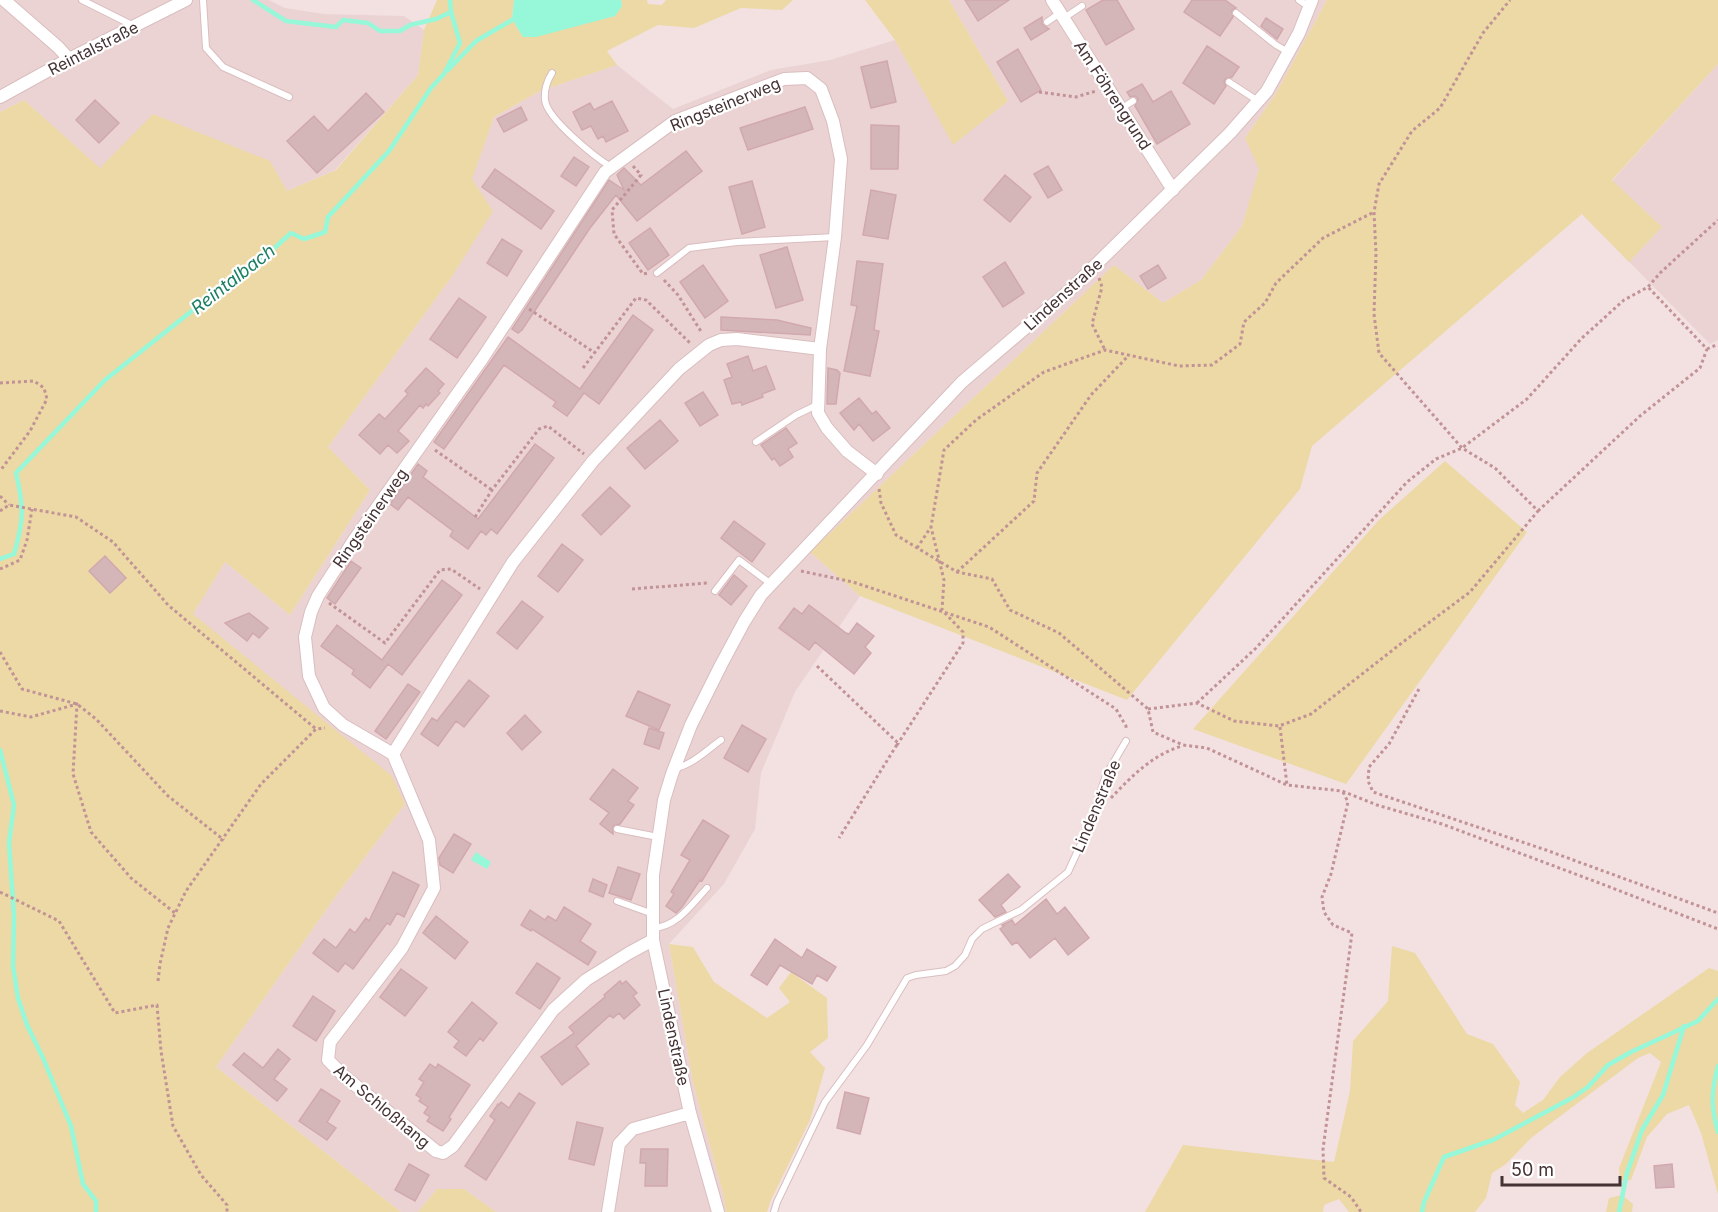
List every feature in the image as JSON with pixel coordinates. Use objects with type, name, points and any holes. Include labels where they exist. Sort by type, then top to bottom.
[{"type":"street","points":[[4,0],[69,59]]},
{"type":"street","name":"Reintalstraße","points":[[2,93],[186,0]]},
{"type":"street","name":"Am Föhrengrund","points":[[1052,0],[1173,190]]},
{"type":"street","name":"Lindenstraße","points":[[718,1212],[690,1113],[653,934],[653,876],[664,800],[691,725],[744,622],[761,595],[962,382],[1071,289],[1230,133],[1267,91],[1299,33],[1307,2]]},
{"type":"street","name":"Ringsteinerweg","points":[[393,754],[343,725],[324,708],[309,676],[305,637],[311,612],[318,596],[354,540],[482,359],[605,172],[675,121],[784,79],[807,78],[821,89],[833,121],[841,159],[835,237],[820,349],[819,412],[827,428],[847,451],[877,474]]},
{"type":"street","points":[[393,754],[513,562],[593,460],[679,369],[704,349],[721,340],[737,339],[820,349]]},
{"type":"street","name":"Am Schloßhang","points":[[393,754],[429,840],[434,888],[402,948],[330,1042],[328,1060],[344,1076],[436,1150],[443,1152],[453,1146],[553,1011],[586,980],[629,953],[653,934]]},
{"type":"street","points":[[608,1212],[619,1144],[633,1129],[690,1113]]},
{"type":"lane","points":[[82,0],[134,26]]},
{"type":"lane","points":[[203,0],[206,48],[223,67],[289,97]]},
{"type":"lane","points":[[1047,22],[1082,6]]},
{"type":"lane","points":[[1236,14],[1276,45],[1289,52]]},
{"type":"lane","points":[[552,73],[547,82],[545,101],[549,109],[580,144],[612,167]]},
{"type":"lane","points":[[1229,82],[1258,101]]},
{"type":"lane","points":[[1121,109],[1133,101]]},
{"type":"lane","points":[[657,273],[689,248],[737,242],[835,237]]},
{"type":"lane","points":[[756,442],[796,415],[819,404]]},
{"type":"lane","points":[[716,589],[739,560],[771,584]]},
{"type":"lane","points":[[674,768],[679,768],[721,740]]},
{"type":"lane","name":"Lindenstraße","points":[[774,1212],[825,1102],[867,1045],[907,978],[946,971],[955,966],[965,955],[972,939],[982,929],[1021,909],[1068,872],[1091,822],[1106,775],[1126,741]]},
{"type":"lane","points":[[617,829],[658,837]]},
{"type":"lane","points":[[653,934],[678,919],[707,888]]},
{"type":"lane","points":[[617,901],[653,914]]},
{"type":"path","points":[[1510,0],[1483,33],[1440,108],[1412,131],[1379,184],[1374,212],[1376,254],[1374,314],[1379,353],[1462,448],[1496,468],[1538,511]]},
{"type":"path","points":[[1039,92],[1076,97],[1093,93],[1107,86]]},
{"type":"path","points":[[625,157],[641,175],[612,210],[614,234],[643,274],[657,273],[678,295],[704,349]]},
{"type":"path","points":[[839,838],[963,643],[963,632],[942,610],[944,580],[931,527],[944,450],[976,420],[1044,372],[1105,350],[1179,366],[1212,365],[1240,344],[1244,322],[1265,303],[1276,283],[1323,238],[1374,212]]},
{"type":"path","points":[[1197,703],[1256,648],[1407,482],[1436,459],[1462,448],[1527,399],[1582,338],[1624,300],[1648,286],[1718,220]]},
{"type":"path","points":[[1096,265],[1102,287],[1092,324],[1105,350]]},
{"type":"path","points":[[1648,286],[1707,349]]},
{"type":"path","points":[[583,368],[636,298],[646,300],[704,349]]},
{"type":"path","points":[[520,302],[595,353]]},
{"type":"path","points":[[1148,709],[1197,703],[1234,721],[1280,726],[1311,714],[1470,592],[1538,511],[1640,416],[1700,368],[1707,349],[1718,344]]},
{"type":"path","points":[[957,572],[1034,501],[1037,473],[1091,395],[1129,355]]},
{"type":"path","points":[[0,383],[34,381],[44,388],[47,399],[30,431],[0,471]]},
{"type":"path","points":[[475,517],[492,490],[539,429],[548,426],[593,460]]},
{"type":"path","points":[[424,442],[492,490]]},
{"type":"path","points":[[877,474],[882,503],[896,535],[957,572],[992,579],[1010,610],[1059,633],[1148,709],[1153,732],[1183,745],[1207,748],[1287,785],[1342,791],[1377,805],[1442,824],[1718,929]]},
{"type":"path","points":[[0,496],[9,505],[76,517],[113,542],[168,605],[316,729]]},
{"type":"path","points":[[0,511],[9,505]]},
{"type":"path","points":[[0,569],[20,560],[27,540],[32,509]]},
{"type":"path","points":[[917,548],[931,527]]},
{"type":"path","name":"Lindenstraße","points":[[786,568],[853,582],[989,627],[1116,709],[1126,726],[1126,741]]},
{"type":"path","points":[[318,596],[385,643],[440,570],[451,569],[492,596]]},
{"type":"path","points":[[633,589],[664,585],[684,586],[706,582],[716,589]]},
{"type":"path","points":[[0,652],[22,688],[77,704],[96,719],[168,796],[224,840]]},
{"type":"path","points":[[817,666],[898,743],[897,745]]},
{"type":"path","points":[[1419,689],[1389,744],[1369,767],[1368,781],[1373,792],[1546,850],[1718,913]]},
{"type":"path","points":[[0,711],[31,717],[77,704]]},
{"type":"path","points":[[77,704],[73,774],[91,832],[131,878],[175,913]]},
{"type":"path","points":[[158,981],[168,928],[186,891],[224,840],[261,784],[316,729],[343,725]]},
{"type":"path","points":[[1280,726],[1287,785]]},
{"type":"path","points":[[1107,802],[1138,771],[1165,751],[1183,745]]},
{"type":"path","points":[[1342,791],[1348,802],[1331,874],[1322,897],[1324,912],[1333,925],[1352,933],[1323,1149],[1324,1178],[1351,1197],[1361,1212]]},
{"type":"path","points":[[0,892],[59,921],[115,1013],[158,1005],[161,1051],[174,1126],[201,1175],[227,1205],[227,1212]]},
{"type":"shaded area","points":[[0,0],[269,0],[285,8],[324,14],[404,16],[424,30],[418,75],[335,170],[287,191],[100,169],[24,100],[0,112]]},
{"type":"shaded area","points":[[437,0],[514,0],[512,19],[523,37],[615,16],[622,6],[621,0],[647,0],[648,4],[662,5],[666,0],[793,0],[782,10],[741,8],[694,28],[658,25],[607,51],[617,65],[540,91],[494,117],[472,179],[493,211],[453,275],[328,447],[370,490],[290,615],[225,562],[193,614],[392,776],[405,804],[333,900],[216,1067],[401,1212],[0,1212],[0,112],[24,100],[100,168],[153,114],[270,161],[287,191],[336,170],[418,75],[424,30]]},
{"type":"shaded area","points":[[514,0],[621,0],[622,6],[615,16],[536,37],[523,37],[512,19]]},
{"type":"shaded area","points":[[865,0],[949,0],[1008,101],[953,145],[895,40]]},
{"type":"shaded area","points":[[949,0],[1327,0],[1275,95],[1245,138],[1260,168],[1242,226],[1201,280],[1163,303],[1114,265],[810,552],[860,596],[795,692],[761,773],[755,829],[724,884],[669,944],[693,1082],[726,1212],[496,1212],[464,1189],[437,1189],[418,1212],[401,1212],[216,1067],[333,900],[405,804],[193,614],[225,562],[290,615],[370,490],[328,447],[453,275],[492,211],[471,179],[494,117],[540,91],[617,65],[673,109],[771,70],[830,60],[895,40],[953,144],[1008,101]]},
{"type":"shaded area","points":[[1327,0],[1718,0],[1718,64],[1612,180],[1662,227],[1629,262],[1582,214],[1312,446],[1300,489],[1127,700],[860,596],[810,552],[1114,265],[1163,303],[1201,280],[1242,226],[1259,169],[1245,138],[1275,95]]},
{"type":"shaded area","points":[[1718,64],[1718,340],[1710,344],[1582,214]]},
{"type":"shaded area","points":[[1445,461],[1527,532],[1346,784],[1193,729],[1379,520]]},
{"type":"shaded area","points":[[476,852],[491,862],[487,869],[471,860]]},
{"type":"shaded area","points":[[669,944],[693,947],[714,982],[767,1018],[790,1002],[779,988],[791,972],[827,998],[828,1038],[810,1052],[825,1068],[810,1120],[767,1212],[726,1212],[693,1082]]},
{"type":"shaded area","points":[[1392,946],[1415,953],[1467,1034],[1493,1044],[1520,1082],[1515,1105],[1523,1113],[1543,1100],[1560,1077],[1587,1053],[1709,968],[1718,971],[1718,1194],[1701,1133],[1689,1105],[1667,1114],[1647,1137],[1631,1180],[1620,1181],[1619,1168],[1661,1062],[1650,1053],[1638,1058],[1531,1138],[1506,1164],[1492,1173],[1486,1198],[1475,1212],[1349,1212],[1339,1199],[1324,1205],[1323,1212],[1145,1212],[1183,1145],[1334,1162],[1350,1091],[1353,1041],[1388,1001]]},
{"type":"shaded area","points":[[437,1189],[464,1189],[496,1212],[418,1212]]},
{"type":"shaded area","points":[[1622,1195],[1633,1204],[1632,1212],[1606,1212],[1609,1198]]},
{"type":"building","points":[[965,0],[1009,0],[978,21]]},
{"type":"building","points":[[1103,0],[1117,0],[1134,29],[1106,45],[1086,10]]},
{"type":"building","points":[[1192,0],[1225,0],[1236,8],[1232,10],[1233,17],[1220,36],[1184,12]]},
{"type":"building","points":[[1042,17],[1042,24],[1049,29],[1031,40],[1024,28]]},
{"type":"building","points":[[1266,18],[1283,29],[1277,39],[1261,26]]},
{"type":"building","points":[[1207,46],[1239,67],[1232,77],[1225,79],[1226,86],[1214,104],[1183,83]]},
{"type":"building","points":[[1018,49],[1041,90],[1021,102],[997,62]]},
{"type":"building","points":[[887,61],[896,102],[871,108],[861,67]]},
{"type":"building","points":[[1142,84],[1153,102],[1171,91],[1190,124],[1157,144],[1135,106],[1138,99],[1135,96],[1130,97],[1127,92]]},
{"type":"building","points":[[366,93],[384,112],[317,173],[287,141],[314,116],[328,131]]},
{"type":"building","points":[[95,100],[119,123],[99,143],[76,120]]},
{"type":"building","points":[[612,101],[628,131],[606,142],[603,136],[598,139],[591,126],[582,130],[573,112],[590,103],[594,110]]},
{"type":"building","points":[[521,107],[527,120],[504,132],[497,119]]},
{"type":"building","points":[[805,107],[813,129],[748,150],[740,128]]},
{"type":"building","points":[[871,125],[899,126],[898,169],[871,169]]},
{"type":"building","points":[[686,151],[702,171],[637,221],[616,195],[590,228],[522,330],[518,333],[512,329],[609,180],[624,190],[617,175],[624,168],[641,185]]},
{"type":"building","points":[[574,157],[589,167],[576,186],[561,176]]},
{"type":"building","points":[[1048,166],[1062,190],[1048,198],[1034,174]]},
{"type":"building","points":[[495,169],[554,211],[541,229],[482,187]]},
{"type":"building","points":[[1005,175],[1031,197],[1010,222],[984,200]]},
{"type":"building","points":[[752,181],[765,227],[742,234],[729,187]]},
{"type":"building","points":[[871,190],[896,195],[888,239],[863,235]]},
{"type":"building","points":[[650,228],[669,255],[648,270],[629,243]]},
{"type":"building","points":[[502,239],[522,251],[507,276],[487,263]]},
{"type":"building","points":[[787,247],[803,300],[776,308],[760,255]]},
{"type":"building","points":[[857,261],[883,264],[874,330],[879,331],[870,376],[844,371],[857,306],[851,305]]},
{"type":"building","points":[[1005,262],[1024,293],[1003,307],[983,277]]},
{"type":"building","points":[[703,265],[728,301],[705,318],[680,282]]},
{"type":"building","points":[[1158,265],[1166,278],[1148,289],[1140,276]]},
{"type":"building","points":[[459,298],[486,317],[457,358],[430,339]]},
{"type":"building","points":[[633,315],[653,330],[599,404],[584,393],[567,416],[553,406],[556,402],[504,365],[444,449],[434,442],[508,337],[580,389]]},
{"type":"building","points":[[721,317],[777,320],[811,328],[810,335],[721,330]]},
{"type":"building","points":[[748,356],[753,371],[766,366],[775,389],[762,394],[763,397],[742,405],[741,402],[732,404],[724,380],[732,377],[727,364]]},
{"type":"building","points":[[426,368],[444,384],[438,391],[440,393],[428,406],[426,404],[423,408],[420,405],[398,431],[409,441],[397,453],[388,445],[380,454],[359,435],[379,414],[385,419],[408,394],[405,391]]},
{"type":"building","points":[[828,368],[840,373],[836,404],[827,404]]},
{"type":"building","points":[[703,392],[718,415],[700,426],[685,403]]},
{"type":"building","points":[[859,398],[872,414],[876,411],[890,428],[873,441],[859,424],[854,430],[840,413]]},
{"type":"building","points":[[660,420],[678,441],[645,469],[627,448]]},
{"type":"building","points":[[786,428],[797,443],[788,449],[793,457],[780,466],[774,458],[772,460],[761,445]]},
{"type":"building","points":[[535,444],[554,458],[497,534],[491,529],[486,535],[481,531],[468,549],[450,536],[453,531],[408,497],[398,510],[390,504],[418,464],[427,471],[423,477],[478,519]]},
{"type":"building","points":[[610,487],[630,506],[601,535],[582,515]]},
{"type":"building","points":[[734,521],[765,544],[752,562],[721,538]]},
{"type":"building","points":[[562,544],[583,560],[558,592],[538,576]]},
{"type":"building","points":[[105,556],[126,578],[110,593],[89,571]]},
{"type":"building","points":[[351,561],[361,568],[335,604],[327,598]]},
{"type":"building","points":[[734,575],[747,586],[731,605],[719,595]]},
{"type":"building","points":[[442,580],[462,595],[402,675],[388,664],[370,688],[352,674],[354,670],[321,646],[337,625],[382,660]]},
{"type":"building","points":[[522,601],[543,617],[517,649],[497,633]]},
{"type":"building","points":[[809,605],[846,633],[849,634],[857,623],[874,636],[865,647],[871,653],[854,674],[815,642],[809,650],[779,628],[794,608],[802,614]]},
{"type":"building","points":[[249,613],[268,628],[259,638],[253,633],[247,641],[225,623]]},
{"type":"building","points":[[469,680],[489,696],[464,727],[456,721],[438,746],[421,734],[432,718],[437,721]]},
{"type":"building","points":[[408,684],[420,692],[386,739],[375,731]]},
{"type":"building","points":[[638,691],[670,705],[659,730],[626,716]]},
{"type":"building","points":[[525,715],[541,732],[522,750],[507,733]]},
{"type":"building","points":[[742,725],[766,739],[748,772],[724,758]]},
{"type":"building","points":[[649,728],[664,733],[659,749],[644,744]]},
{"type":"building","points":[[613,769],[638,788],[628,801],[634,805],[620,824],[613,826],[613,834],[600,824],[609,813],[590,799]]},
{"type":"building","points":[[703,820],[729,836],[702,881],[700,880],[676,913],[666,906],[674,894],[671,892],[690,860],[681,855]]},
{"type":"building","points":[[454,834],[471,844],[453,873],[440,865],[439,858]]},
{"type":"building","points":[[618,867],[640,874],[631,900],[609,893]]},
{"type":"building","points":[[393,872],[419,885],[404,917],[397,913],[390,925],[387,923],[353,969],[345,963],[338,972],[313,953],[324,939],[336,948],[350,929],[355,933],[366,918],[369,921]]},
{"type":"building","points":[[1008,874],[1020,887],[1001,905],[1006,912],[995,917],[979,900]]},
{"type":"building","points":[[593,879],[607,885],[603,897],[589,891]]},
{"type":"building","points":[[1046,899],[1057,914],[1065,907],[1089,938],[1068,955],[1055,938],[1030,958],[1017,942],[1012,945],[1000,929],[1004,926],[1002,925],[1012,920],[1015,925]]},
{"type":"building","points":[[564,907],[591,924],[580,941],[596,952],[588,965],[532,929],[531,931],[521,925],[530,910],[545,920],[548,916],[556,921]]},
{"type":"building","points":[[436,916],[468,942],[455,959],[423,933]]},
{"type":"building","points":[[775,939],[802,958],[807,949],[836,967],[827,981],[817,975],[812,984],[780,965],[767,985],[751,975]]},
{"type":"building","points":[[537,963],[560,978],[540,1009],[516,993]]},
{"type":"building","points":[[401,969],[427,988],[405,1016],[380,997]]},
{"type":"building","points":[[620,981],[622,984],[626,981],[637,993],[633,996],[640,1005],[624,1019],[619,1013],[613,1018],[610,1015],[576,1046],[589,1064],[562,1085],[541,1057],[574,1033],[569,1027],[605,997],[604,995]]},
{"type":"building","points":[[313,996],[335,1011],[316,1041],[293,1026]]},
{"type":"building","points":[[472,1002],[497,1023],[483,1041],[480,1038],[466,1056],[454,1047],[459,1041],[448,1032]]},
{"type":"building","points":[[278,1049],[290,1059],[274,1079],[287,1089],[277,1101],[233,1065],[244,1053],[263,1068]]},
{"type":"building","points":[[430,1064],[436,1068],[438,1064],[470,1085],[449,1117],[451,1119],[443,1131],[427,1121],[430,1117],[424,1113],[428,1107],[419,1101],[421,1098],[416,1095],[424,1082],[419,1079]]},
{"type":"building","points":[[321,1089],[340,1101],[327,1122],[336,1128],[327,1140],[299,1121]]},
{"type":"building","points":[[845,1092],[869,1098],[860,1134],[837,1128]]},
{"type":"building","points":[[519,1093],[535,1103],[486,1180],[465,1166],[495,1120],[490,1116],[498,1104],[501,1102],[509,1108]]},
{"type":"building","points":[[577,1122],[603,1128],[594,1165],[569,1159]]},
{"type":"building","points":[[641,1149],[668,1149],[667,1186],[645,1186],[646,1163],[640,1163]]},
{"type":"building","points":[[409,1164],[429,1175],[415,1201],[395,1190]]},
{"type":"building","points":[[1672,1164],[1674,1187],[1656,1188],[1654,1166]]},
{"type":"waterway","points":[[253,0],[286,21],[336,27],[343,20],[368,23],[380,31],[400,31],[410,25],[436,19],[451,12]]},
{"type":"waterway","name":"Reintalbach","points":[[0,559],[14,554],[20,532],[22,505],[16,473],[105,380],[193,310],[261,260],[291,233],[304,239],[325,232],[328,217],[389,151],[431,88],[444,74],[460,43],[450,0]]},
{"type":"waterway","points":[[448,70],[476,41],[517,17]]},
{"type":"waterway","points":[[0,750],[14,805],[9,843],[14,916],[13,966],[18,998],[27,1025],[71,1126],[83,1184],[96,1201],[96,1212]]},
{"type":"waterway","points":[[1422,1212],[1424,1202],[1444,1157],[1493,1140],[1572,1098],[1588,1087],[1608,1065],[1698,1021],[1718,999]]},
{"type":"waterway","points":[[1619,1212],[1627,1173],[1642,1130],[1663,1095],[1684,1026]]},
{"type":"waterway","points":[[1718,1066],[1713,1099],[1718,1132]]}]
